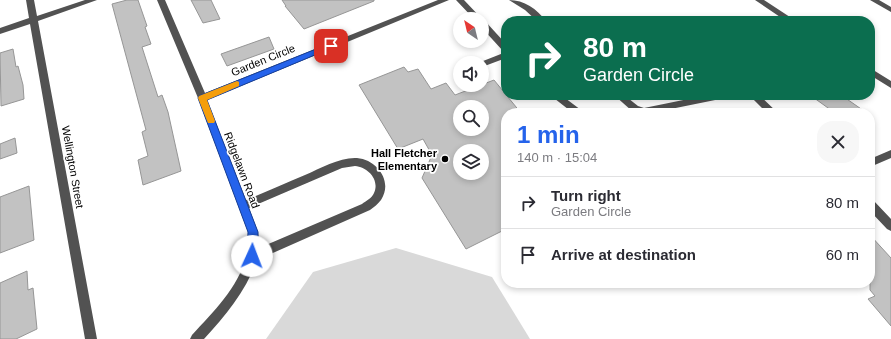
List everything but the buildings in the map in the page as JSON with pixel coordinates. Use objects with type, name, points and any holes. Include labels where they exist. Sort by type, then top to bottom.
[{"type":"street","name":"Wellington Street","points":[[30,0],[91,339]]},
{"type":"street","points":[[0,31],[93,0]]},
{"type":"street","name":"Ridgelawn Road","points":[[162,0],[202,98],[253,232],[252,256],[245,277],[232,298],[196,339]]},
{"type":"street","name":"Garden Circle","points":[[202,98],[445,0]]},
{"type":"street","points":[[460,0],[471,12]]},
{"type":"street","points":[[513,0],[528,8],[537,16]]},
{"type":"street","points":[[759,0],[784,16]]},
{"type":"street","points":[[874,0],[891,10]]},
{"type":"street","points":[[489,31],[501,44]]},
{"type":"street","points":[[489,61],[501,57]]},
{"type":"street","points":[[875,75],[891,85]]},
{"type":"street","points":[[561,100],[573,108]]},
{"type":"street","points":[[624,100],[633,108]]},
{"type":"street","points":[[659,108],[699,100]]},
{"type":"street","points":[[758,100],[767,108]]},
{"type":"street","points":[[875,161],[891,154]]},
{"type":"street","points":[[243,206],[341,164],[358,162],[370,166],[378,175],[380,187],[378,197],[366,208],[252,256]]},
{"type":"street","points":[[875,209],[891,226]]},
{"type":"shaded area","points":[[396,248],[492,277],[530,339],[266,339],[313,272]]},
{"type":"slow traffic","points":[[211,121],[202,98],[237,84]]},
{"type":"place","name":"Hall Fletcher Elementary","points":[[445,159]]},
{"type":"route","points":[[252,256],[253,232],[202,98],[331,46]]}]
